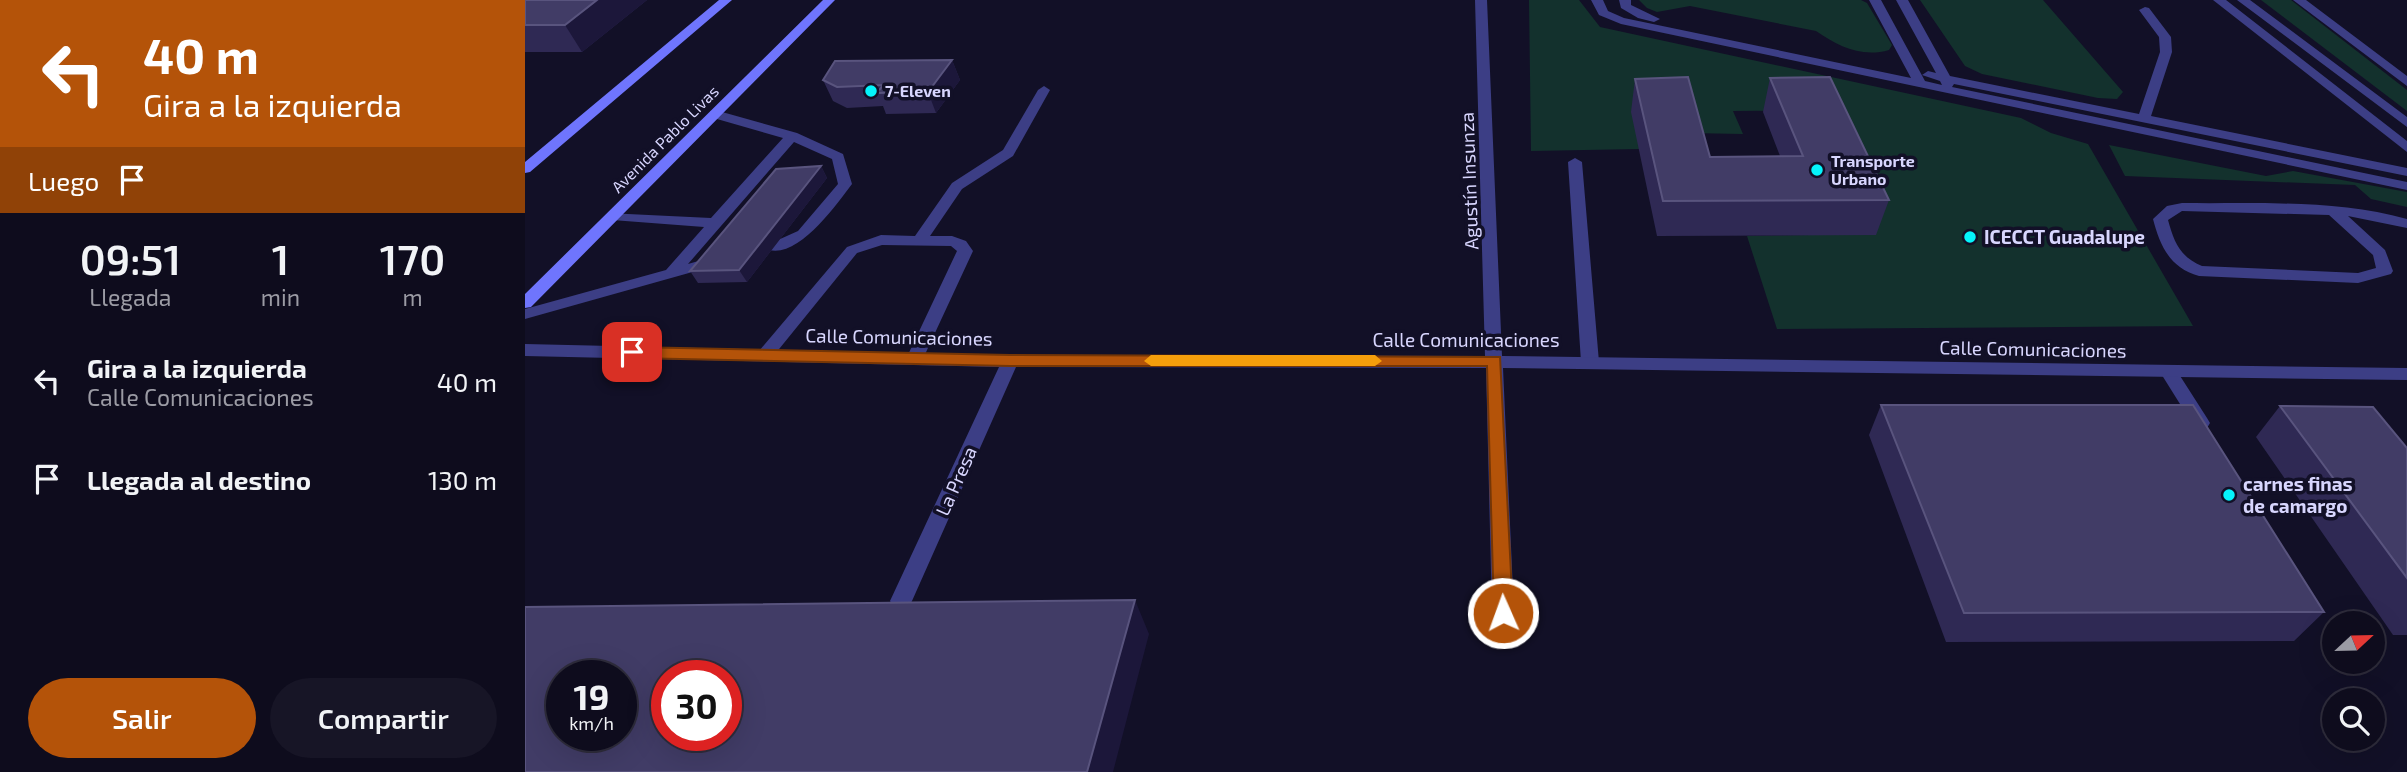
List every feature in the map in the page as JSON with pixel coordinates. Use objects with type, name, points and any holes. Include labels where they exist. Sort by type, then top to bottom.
[{"type":"main road","points":[[525,169],[726,0]]},
{"type":"main road","name":"Avenida Pablo Livas","points":[[525,303],[829,0]]},
{"type":"street","name":"Agustín Insunza","points":[[1481,0],[1503,613]]},
{"type":"street","points":[[1597,0],[1603,13],[1621,22],[2407,186]]},
{"type":"street","points":[[1625,0],[1625,6],[1642,16],[2407,172]]},
{"type":"street","points":[[1875,0],[1921,86]]},
{"type":"street","points":[[1902,0],[1953,93]]},
{"type":"street","points":[[2219,0],[2407,148]]},
{"type":"street","points":[[2243,0],[2407,122]]},
{"type":"street","points":[[2299,0],[2407,82]]},
{"type":"street","points":[[2144,118],[2166,52],[2165,37],[2145,10]]},
{"type":"street","points":[[920,240],[957,186],[1008,153],[1044,90]]},
{"type":"street","points":[[715,114],[792,136],[838,157],[845,184],[803,234],[773,247]]},
{"type":"street","points":[[671,273],[792,136]]},
{"type":"street","points":[[1575,162],[1590,362]]},
{"type":"street","points":[[2335,212],[2380,253],[2385,271],[2358,278],[2199,271],[2184,265],[2170,252],[2160,219],[2172,209],[2182,207],[2335,212],[2389,217],[2407,224]]},
{"type":"street","points":[[612,216],[716,223]]},
{"type":"street","points":[[765,355],[852,250],[881,240],[952,241],[961,244],[965,251],[915,359]]},
{"type":"street","points":[[525,314],[716,261]]},
{"type":"street","name":"Calle Comunicaciones","points":[[525,350],[1010,361],[1495,361],[2407,374]]},
{"type":"street","name":"La Presa","points":[[901,601],[1010,361]]},
{"type":"street","points":[[2169,372],[2211,440]]},
{"type":"green space","points":[[1529,0],[1579,0],[1600,27],[2021,118],[2051,133],[2088,144],[2193,326],[1777,329],[1747,236],[1876,234],[1821,110],[1733,111],[1743,134],[1689,133],[1639,149],[1531,151]]},
{"type":"green space","points":[[1639,0],[1861,0],[1867,3],[1892,45],[1889,50],[1869,53],[1841,46],[1816,31],[1690,6],[1657,12],[1647,8]]},
{"type":"green space","points":[[1920,0],[2043,0],[2123,92],[2117,99],[2098,98],[1982,74],[1965,66]]},
{"type":"green space","points":[[2261,0],[2291,0],[2407,90],[2407,111]]},
{"type":"green space","points":[[2109,145],[2266,176],[2293,171],[2407,192],[2407,207],[2371,199],[2355,185],[2125,176]]},
{"type":"building","points":[[525,0],[597,0],[565,25],[525,25]]},
{"type":"building","points":[[952,60],[928,92],[877,93],[883,85],[837,87],[823,80],[835,61]]},
{"type":"building","points":[[1688,77],[1710,157],[1803,156],[1770,78],[1830,77],[1889,200],[1663,201],[1635,79]]},
{"type":"building","points":[[821,166],[739,270],[690,271],[776,169]]},
{"type":"building","points":[[1881,405],[2193,405],[2323,611],[2322,612],[1964,613]]},
{"type":"building","points":[[2280,406],[2373,407],[2407,448],[2407,578]]},
{"type":"building","points":[[1135,600],[1087,772],[525,772],[525,607]]},
{"type":"slow traffic","points":[[1151,361],[1375,361]]},
{"type":"place","name":"7-Eleven","points":[[871,91]]},
{"type":"place","name":"Transporte Urbano","points":[[1817,170]]},
{"type":"place","name":"ICECCT Guadalupe","points":[[1970,237]]},
{"type":"place","name":"carnes finas de camargo","points":[[2229,495]]},
{"type":"route","points":[[632,352],[1010,361],[1495,361],[1503,613]]}]
